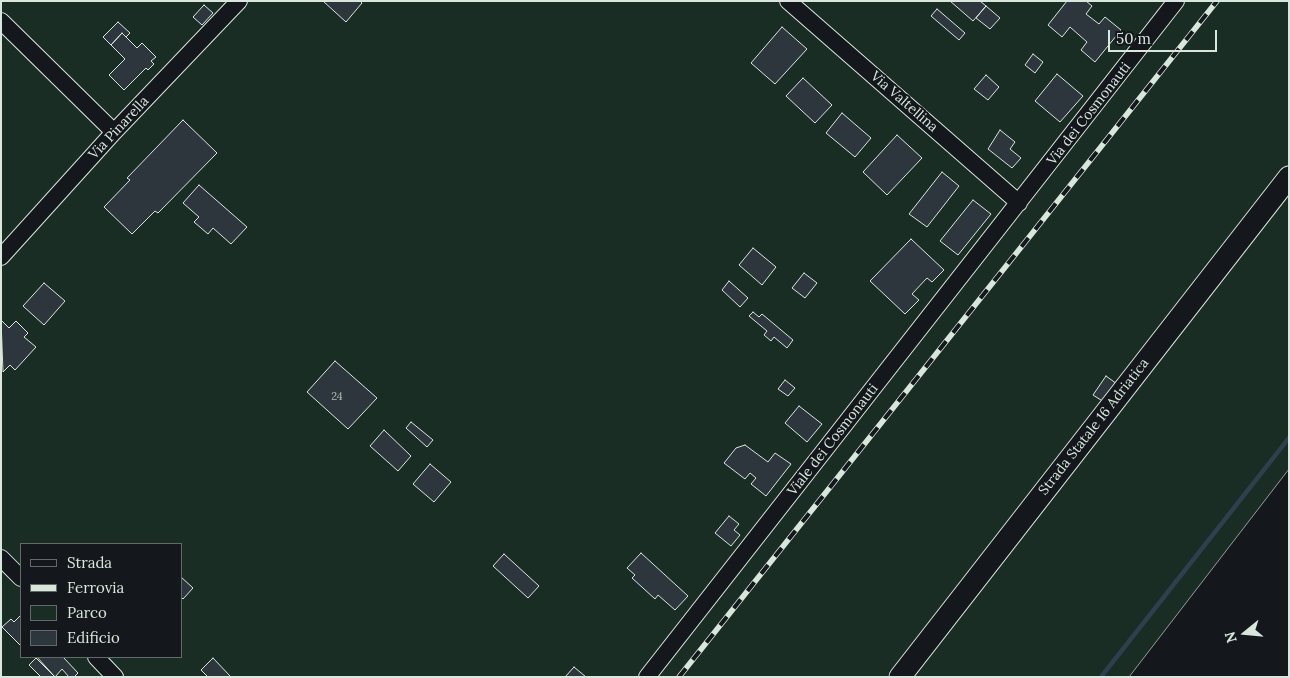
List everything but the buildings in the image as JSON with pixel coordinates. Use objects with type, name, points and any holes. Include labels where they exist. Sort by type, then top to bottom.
[{"type":"main road","name":"Strada Statale 16 Adriatica","points":[[900,677],[1289,177]]},
{"type":"street","name":"Via Pinarella","points":[[1,257],[114,132],[240,1]]},
{"type":"street","name":"Via Valtellina","points":[[788,1],[1019,203]]},
{"type":"street","name":"Via dei Cosmonauti","points":[[1019,203],[1176,1]]},
{"type":"street","points":[[1,21],[114,132]]},
{"type":"street","name":"Viale dei Cosmonauti","points":[[647,677],[1019,203]]},
{"type":"street","points":[[1,558],[20,577]]},
{"type":"street","points":[[97,658],[115,677]]},
{"type":"green space","points":[[1,1],[1289,1],[1289,469],[1129,677],[1,677]]},
{"type":"waterway","points":[[1101,677],[1289,438]]},
{"type":"railway","points":[[679,677],[1217,1]]}]
